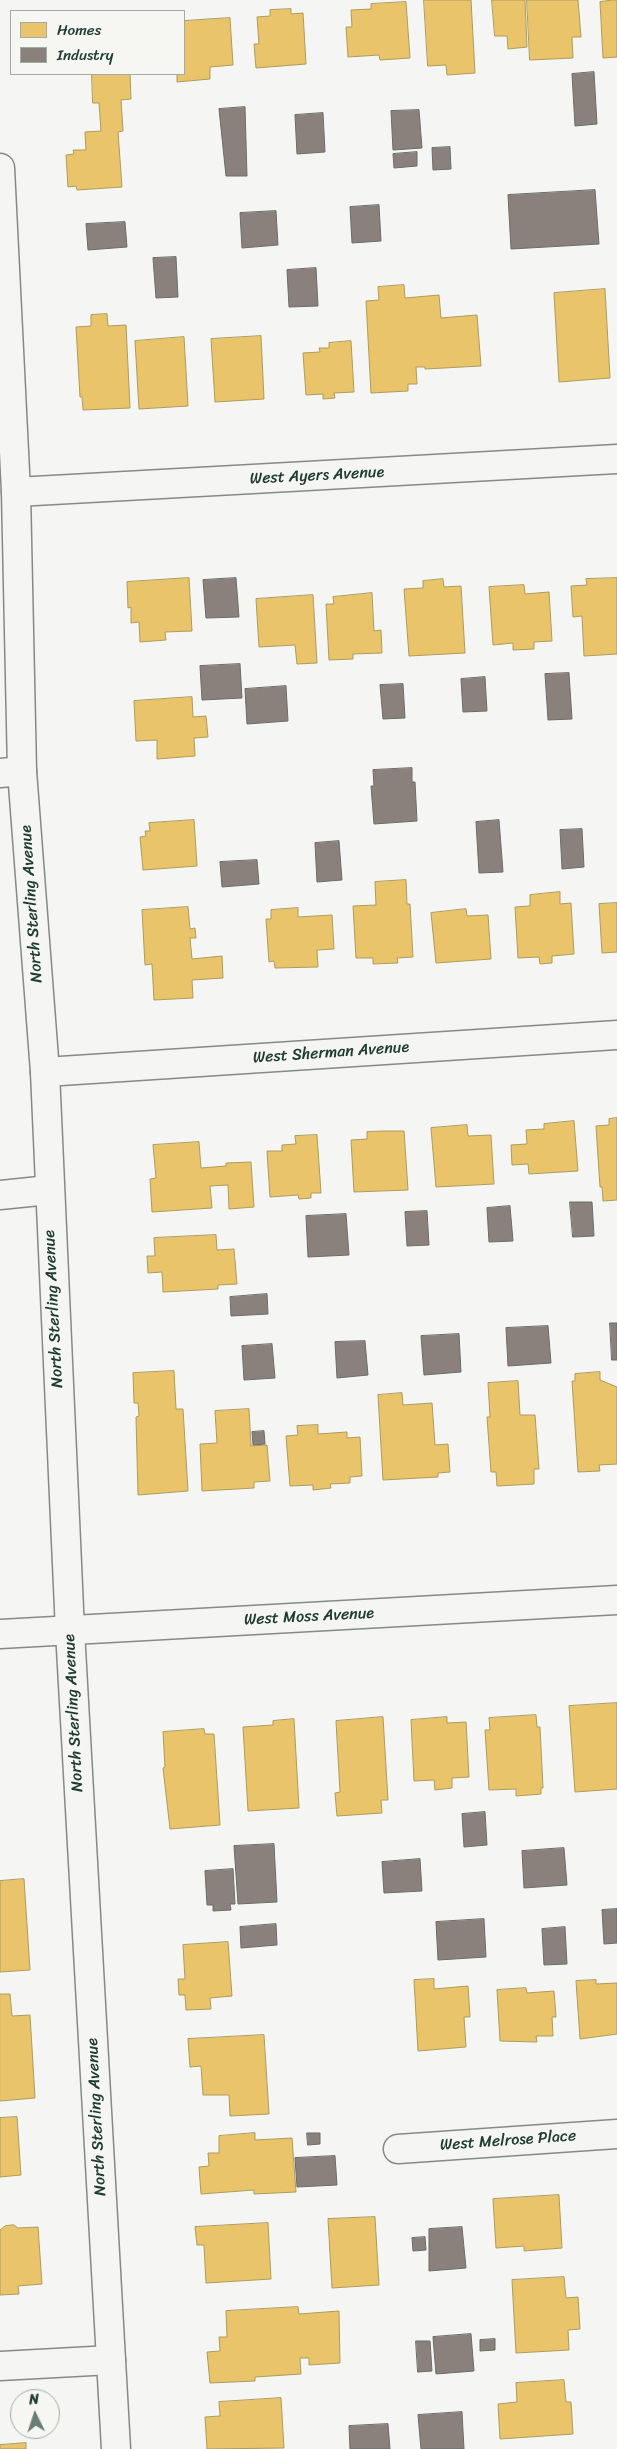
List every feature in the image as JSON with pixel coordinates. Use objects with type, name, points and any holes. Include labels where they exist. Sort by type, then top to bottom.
[{"type":"street","name":"North Sterling Avenue","points":[[0,168],[16,492],[11,772],[45,1072],[70,1631],[116,2449]]},
{"type":"street","name":"West Ayers Avenue","points":[[16,492],[617,459]]},
{"type":"street","name":"West Sherman Avenue","points":[[45,1072],[617,1035]]},
{"type":"street","points":[[0,1195],[49,1190]]},
{"type":"street","name":"West Moss Avenue","points":[[0,1634],[617,1600]]},
{"type":"street","name":"West Melrose Place","points":[[398,2149],[617,2134]]},
{"type":"street","points":[[0,2366],[111,2360]]},
{"type":"building: Homes","points":[[424,0],[471,0],[475,73],[447,75],[446,65],[428,66]]},
{"type":"building: Homes","points":[[492,0],[525,0],[527,47],[508,49],[507,36],[495,36]]},
{"type":"building: Homes","points":[[527,0],[578,0],[581,37],[572,37],[573,58],[530,60]]},
{"type":"building: Homes","points":[[617,0],[617,57],[603,58],[600,2]]},
{"type":"building: Homes","points":[[406,2],[410,58],[380,60],[379,55],[348,57],[346,27],[352,27],[351,10],[371,9],[371,4]]},
{"type":"building: Homes","points":[[291,9],[291,14],[303,13],[306,64],[256,68],[254,44],[259,44],[257,17],[270,16],[270,10]]},
{"type":"building: Homes","points":[[230,18],[233,65],[210,67],[210,79],[177,82],[177,75],[185,75],[185,21]]},
{"type":"building: Homes","points":[[92,75],[130,75],[131,99],[121,100],[123,131],[118,132],[122,187],[77,190],[76,186],[68,187],[66,155],[74,154],[73,150],[86,150],[85,132],[101,131],[99,103],[93,103]]},
{"type":"building: Homes","points":[[404,285],[405,298],[439,295],[441,318],[477,315],[481,366],[425,369],[425,367],[416,367],[417,384],[408,384],[408,391],[371,393],[366,301],[379,300],[378,287]]},
{"type":"building: Homes","points":[[605,289],[610,378],[559,382],[554,293]]},
{"type":"building: Homes","points":[[107,314],[108,326],[126,325],[130,408],[83,410],[82,397],[80,397],[76,327],[91,326],[91,315]]},
{"type":"building: Homes","points":[[261,336],[264,399],[215,402],[211,339]]},
{"type":"building: Homes","points":[[184,337],[188,406],[139,409],[135,341]]},
{"type":"building: Homes","points":[[351,341],[354,392],[334,393],[335,398],[323,399],[323,394],[306,395],[303,353],[320,352],[319,348],[329,348],[329,343]]},
{"type":"building: Homes","points":[[189,578],[192,631],[165,632],[166,640],[140,642],[139,622],[131,623],[131,607],[128,608],[127,582]]},
{"type":"building: Homes","points":[[617,578],[617,654],[584,656],[582,616],[573,617],[571,586],[587,585],[586,579]]},
{"type":"building: Homes","points":[[443,579],[444,587],[461,586],[465,653],[409,656],[404,589],[423,588],[423,581]]},
{"type":"building: Homes","points":[[524,585],[525,594],[549,592],[552,641],[534,642],[534,649],[513,650],[513,643],[493,645],[489,587]]},
{"type":"building: Homes","points":[[372,593],[374,631],[381,630],[382,653],[353,654],[353,659],[329,660],[326,604],[334,604],[333,597]]},
{"type":"building: Homes","points":[[313,595],[317,663],[297,664],[295,645],[259,647],[256,599]]},
{"type":"building: Homes","points":[[192,697],[193,717],[206,716],[208,737],[194,738],[195,756],[157,759],[157,740],[136,741],[134,701]]},
{"type":"building: Homes","points":[[194,820],[197,866],[143,870],[140,837],[146,836],[145,831],[150,831],[149,823]]},
{"type":"building: Homes","points":[[406,880],[407,904],[410,904],[413,957],[397,958],[398,963],[373,964],[373,958],[356,958],[353,906],[376,905],[375,882]]},
{"type":"building: Homes","points":[[560,892],[560,904],[571,903],[574,954],[552,956],[552,963],[540,964],[539,957],[518,958],[515,907],[530,906],[530,895]]},
{"type":"building: Homes","points":[[617,903],[617,952],[602,953],[599,904]]},
{"type":"building: Homes","points":[[188,907],[190,929],[195,928],[196,938],[190,938],[192,959],[222,956],[223,978],[192,980],[193,998],[154,1000],[152,964],[145,965],[142,910]]},
{"type":"building: Homes","points":[[298,908],[298,917],[332,915],[334,949],[317,950],[318,967],[275,968],[274,961],[269,962],[266,919],[271,919],[271,910]]},
{"type":"building: Homes","points":[[466,909],[467,916],[488,915],[491,959],[436,963],[431,913]]},
{"type":"building: Homes","points":[[617,1118],[617,1200],[603,1201],[602,1187],[600,1187],[596,1126],[609,1125],[609,1119]]},
{"type":"building: Homes","points":[[574,1121],[578,1171],[529,1174],[528,1164],[512,1165],[511,1145],[527,1144],[526,1130],[544,1129],[544,1124]]},
{"type":"building: Homes","points":[[467,1125],[468,1136],[491,1135],[494,1184],[436,1187],[431,1128]]},
{"type":"building: Homes","points":[[404,1131],[408,1190],[354,1192],[351,1140],[367,1139],[367,1132]]},
{"type":"building: Homes","points":[[317,1135],[321,1193],[311,1193],[311,1198],[299,1199],[298,1195],[270,1197],[267,1151],[282,1151],[282,1145],[296,1144],[295,1136]]},
{"type":"building: Homes","points":[[199,1142],[201,1168],[226,1166],[226,1163],[251,1162],[254,1207],[229,1209],[228,1185],[210,1186],[212,1208],[152,1212],[150,1179],[156,1178],[153,1145]]},
{"type":"building: Homes","points":[[216,1235],[217,1250],[234,1249],[237,1284],[218,1285],[218,1289],[163,1292],[162,1272],[148,1273],[147,1256],[155,1256],[154,1238]]},
{"type":"building: Homes","points":[[174,1371],[176,1409],[183,1409],[188,1491],[138,1495],[136,1417],[139,1416],[138,1403],[134,1403],[133,1373]]},
{"type":"building: Homes","points":[[600,1372],[600,1380],[617,1387],[617,1464],[599,1465],[600,1471],[578,1472],[572,1381],[575,1381],[575,1374]]},
{"type":"building: Homes","points":[[518,1381],[520,1415],[535,1415],[539,1469],[534,1469],[534,1484],[497,1486],[496,1472],[491,1472],[487,1417],[490,1417],[488,1383]]},
{"type":"building: Homes","points":[[402,1393],[403,1405],[432,1403],[435,1445],[448,1444],[450,1472],[438,1473],[438,1477],[383,1480],[378,1395]]},
{"type":"building: Homes","points":[[249,1409],[251,1446],[267,1445],[270,1481],[254,1482],[254,1488],[202,1491],[200,1444],[217,1443],[215,1411]]},
{"type":"building: Homes","points":[[318,1425],[318,1434],[347,1432],[347,1438],[360,1437],[362,1476],[350,1477],[350,1483],[330,1484],[331,1488],[313,1490],[313,1485],[290,1486],[286,1436],[298,1435],[297,1426]]},
{"type":"building: Homes","points":[[617,1703],[617,1789],[575,1792],[569,1706]]},
{"type":"building: Homes","points":[[536,1715],[537,1727],[540,1727],[543,1788],[541,1788],[541,1794],[516,1796],[516,1789],[489,1790],[485,1730],[490,1730],[489,1718]]},
{"type":"building: Homes","points":[[383,1717],[388,1800],[381,1800],[382,1813],[337,1816],[335,1793],[340,1792],[336,1721]]},
{"type":"building: Homes","points":[[447,1717],[447,1723],[466,1722],[469,1777],[452,1778],[452,1788],[435,1790],[434,1780],[414,1781],[411,1720]]},
{"type":"building: Homes","points":[[294,1719],[299,1808],[248,1811],[243,1727],[273,1725],[273,1721]]},
{"type":"building: Homes","points":[[204,1729],[205,1734],[214,1734],[220,1825],[170,1829],[163,1768],[165,1767],[163,1732]]},
{"type":"building: Homes","points":[[24,1879],[30,1970],[0,1972],[0,1881]]},
{"type":"building: Homes","points":[[228,1942],[232,1996],[210,1998],[211,2009],[186,2010],[185,1995],[179,1995],[178,1979],[185,1979],[183,1945]]},
{"type":"building: Homes","points":[[434,1979],[434,1989],[468,1986],[470,2017],[464,2017],[466,2047],[418,2051],[414,1980]]},
{"type":"building: Homes","points":[[596,1980],[596,1984],[617,1983],[617,2034],[580,2039],[576,1981]]},
{"type":"building: Homes","points":[[526,1988],[527,1993],[554,1991],[556,2017],[552,2017],[553,2036],[536,2036],[537,2042],[500,2041],[497,1990]]},
{"type":"building: Homes","points":[[0,1994],[10,1994],[12,2016],[30,2015],[35,2098],[0,2101]]},
{"type":"building: Homes","points":[[264,2035],[269,2114],[230,2116],[229,2095],[203,2095],[201,2066],[190,2067],[188,2039]]},
{"type":"building: Homes","points":[[17,2117],[21,2175],[0,2177],[0,2118]]},
{"type":"building: Homes","points":[[255,2133],[255,2140],[292,2138],[296,2192],[254,2194],[254,2190],[201,2194],[199,2167],[209,2166],[208,2153],[219,2153],[219,2136]]},
{"type":"building: Homes","points":[[559,2195],[562,2248],[524,2251],[524,2246],[496,2248],[493,2199]]},
{"type":"building: Homes","points":[[375,2217],[379,2285],[332,2288],[328,2219]]},
{"type":"building: Homes","points":[[268,2223],[271,2279],[206,2283],[204,2245],[197,2245],[195,2227]]},
{"type":"building: Homes","points":[[14,2225],[18,2228],[38,2227],[42,2284],[18,2286],[19,2294],[0,2295],[0,2230],[5,2226]]},
{"type":"building: Homes","points":[[564,2277],[566,2298],[578,2297],[580,2329],[568,2330],[569,2350],[516,2353],[512,2280]]},
{"type":"building: Homes","points":[[298,2307],[299,2314],[339,2311],[340,2363],[309,2365],[309,2358],[300,2358],[301,2374],[255,2377],[255,2381],[210,2383],[207,2352],[220,2351],[219,2337],[227,2337],[226,2311]]},
{"type":"building: Homes","points":[[564,2380],[566,2402],[571,2402],[573,2434],[500,2439],[498,2404],[517,2402],[516,2383]]},
{"type":"building: Homes","points":[[281,2398],[284,2448],[207,2449],[205,2417],[220,2416],[219,2402]]},
{"type":"building: Homes","points":[[26,2443],[26,2449],[0,2449],[0,2445]]},
{"type":"building: Industry","points":[[594,72],[597,124],[575,126],[572,74]]},
{"type":"building: Industry","points":[[245,107],[247,176],[226,176],[219,109]]},
{"type":"building: Industry","points":[[419,110],[422,148],[393,150],[391,111]]},
{"type":"building: Industry","points":[[323,113],[325,152],[297,154],[295,115]]},
{"type":"building: Industry","points":[[450,147],[451,169],[433,170],[432,148]]},
{"type":"building: Industry","points":[[417,152],[417,166],[394,168],[393,154]]},
{"type":"building: Industry","points":[[595,190],[599,244],[511,249],[508,195]]},
{"type":"building: Industry","points":[[379,205],[381,241],[352,243],[350,207]]},
{"type":"building: Industry","points":[[276,211],[278,245],[242,248],[240,213]]},
{"type":"building: Industry","points":[[125,222],[127,247],[88,250],[86,224]]},
{"type":"building: Industry","points":[[176,257],[178,297],[156,298],[153,258]]},
{"type":"building: Industry","points":[[316,268],[318,306],[289,307],[287,270]]},
{"type":"building: Industry","points":[[236,578],[239,617],[206,618],[203,580]]},
{"type":"building: Industry","points":[[240,664],[242,698],[202,700],[200,666]]},
{"type":"building: Industry","points":[[569,673],[572,719],[548,720],[545,674]]},
{"type":"building: Industry","points":[[485,677],[487,711],[463,712],[461,679]]},
{"type":"building: Industry","points":[[403,684],[405,718],[383,719],[380,685]]},
{"type":"building: Industry","points":[[286,686],[288,721],[247,724],[245,689]]},
{"type":"building: Industry","points":[[412,768],[412,782],[415,782],[417,821],[374,824],[371,786],[374,786],[373,770]]},
{"type":"building: Industry","points":[[499,820],[503,872],[479,873],[476,822]]},
{"type":"building: Industry","points":[[582,829],[584,867],[562,869],[560,830]]},
{"type":"building: Industry","points":[[339,841],[342,880],[317,882],[315,843]]},
{"type":"building: Industry","points":[[257,860],[259,884],[222,887],[220,862]]},
{"type":"building: Industry","points":[[570,1202],[592,1202],[594,1236],[573,1237]]},
{"type":"building: Industry","points":[[510,1206],[513,1241],[489,1242],[487,1208]]},
{"type":"building: Industry","points":[[427,1211],[429,1245],[407,1246],[405,1212]]},
{"type":"building: Industry","points":[[346,1214],[349,1255],[308,1257],[306,1216]]},
{"type":"building: Industry","points":[[267,1294],[268,1314],[231,1316],[230,1297]]},
{"type":"building: Industry","points":[[610,1323],[617,1323],[617,1360],[612,1360]]},
{"type":"building: Industry","points":[[548,1326],[551,1363],[508,1366],[506,1328]]},
{"type":"building: Industry","points":[[459,1334],[461,1372],[424,1375],[421,1336]]},
{"type":"building: Industry","points":[[365,1341],[368,1375],[337,1378],[335,1342]]},
{"type":"building: Industry","points":[[272,1344],[275,1378],[244,1380],[242,1346]]},
{"type":"building: Industry","points":[[264,1431],[265,1444],[253,1445],[252,1432]]},
{"type":"building: Industry","points":[[485,1812],[487,1845],[464,1847],[462,1814]]},
{"type":"building: Industry","points":[[274,1844],[277,1902],[238,1904],[234,1846]]},
{"type":"building: Industry","points":[[564,1848],[567,1885],[524,1888],[522,1851]]},
{"type":"building: Industry","points":[[420,1859],[422,1891],[384,1893],[382,1862]]},
{"type":"building: Industry","points":[[233,1869],[235,1904],[230,1904],[231,1910],[213,1911],[213,1905],[207,1905],[205,1871]]},
{"type":"building: Industry","points":[[617,1909],[617,1943],[604,1944],[602,1910]]},
{"type":"building: Industry","points":[[484,1919],[486,1957],[438,1960],[436,1922]]},
{"type":"building: Industry","points":[[276,1924],[277,1945],[241,1948],[240,1927]]},
{"type":"building: Industry","points":[[565,1927],[567,1964],[544,1965],[542,1929]]},
{"type":"building: Industry","points":[[307,2133],[320,2133],[320,2144],[308,2145]]},
{"type":"building: Industry","points":[[335,2156],[337,2185],[297,2187],[295,2158]]},
{"type":"building: Industry","points":[[462,2227],[466,2268],[429,2271],[429,2229]]},
{"type":"building: Industry","points":[[425,2237],[426,2250],[413,2251],[412,2238]]},
{"type":"building: Industry","points":[[471,2334],[474,2371],[436,2374],[433,2337]]},
{"type":"building: Industry","points":[[495,2339],[495,2350],[480,2351],[480,2340]]},
{"type":"building: Industry","points":[[416,2341],[430,2341],[432,2371],[418,2372]]},
{"type":"building: Industry","points":[[462,2412],[464,2449],[421,2449],[418,2415]]},
{"type":"building: Industry","points":[[388,2424],[390,2449],[350,2449],[349,2426]]}]
